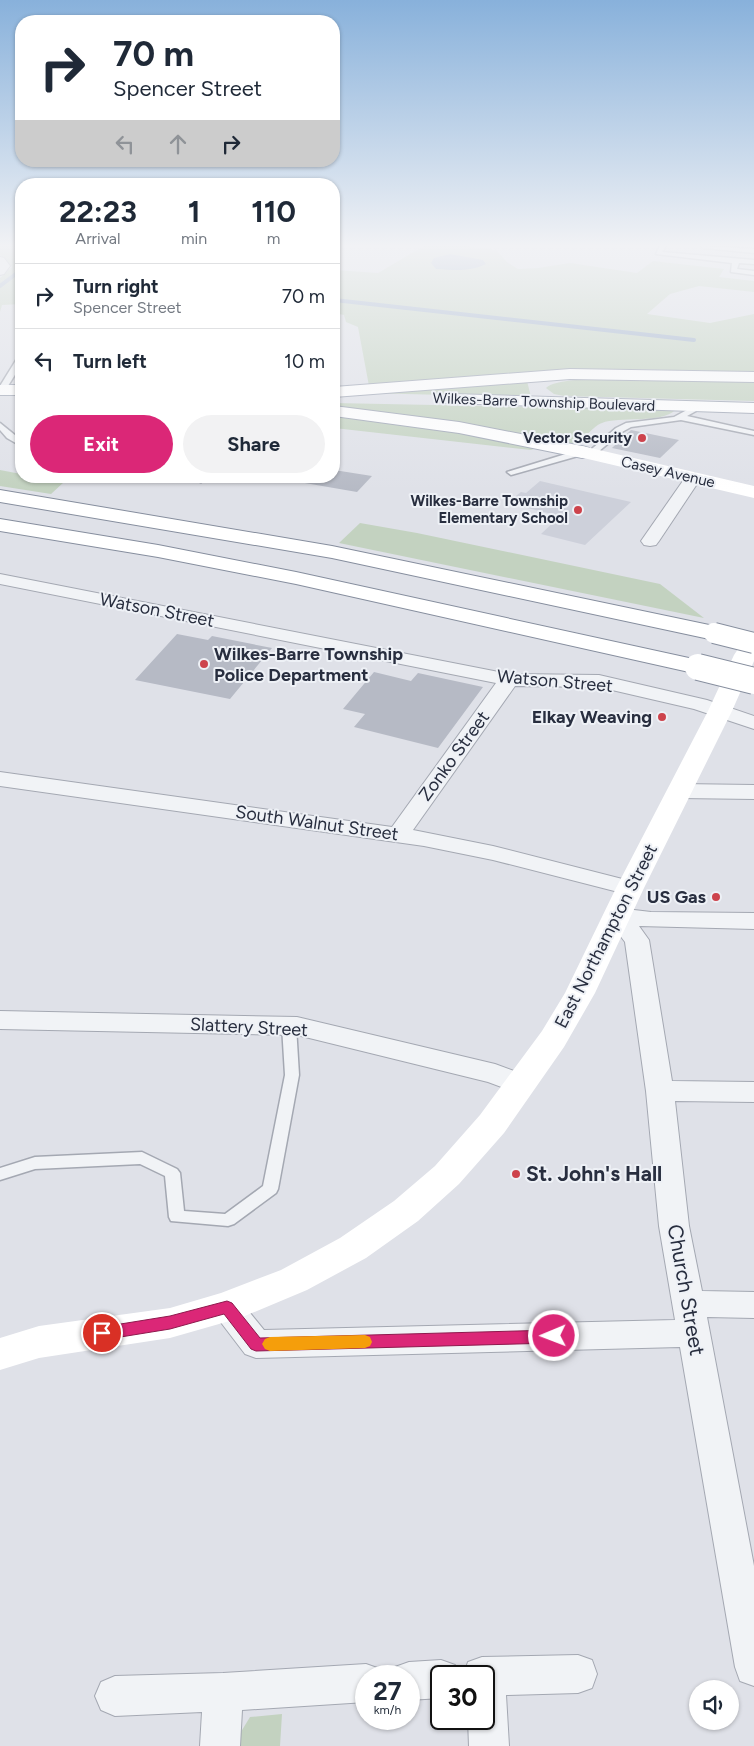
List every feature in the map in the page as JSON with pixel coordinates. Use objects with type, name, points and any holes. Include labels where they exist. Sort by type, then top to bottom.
[{"type":"main road","points":[[340,392],[570,374],[679,374],[754,377]]},
{"type":"main road","points":[[581,403],[543,395],[538,390],[539,384],[554,379],[589,375]]},
{"type":"main road","points":[[0,390],[15,390]]},
{"type":"main road","name":"Wilkes-Barre Township Boulevard","points":[[340,396],[754,408]]},
{"type":"main road","name":"Casey Avenue","points":[[340,412],[444,424],[526,439],[693,478],[752,489]]},
{"type":"main road","points":[[0,496],[332,552],[754,643]]},
{"type":"main road","points":[[0,525],[158,551],[296,578],[754,680]]},
{"type":"main road","name":"East Northampton Street","points":[[0,1354],[39,1342],[170,1323],[227,1307],[294,1280],[353,1248],[406,1211],[447,1175],[492,1124],[553,1038],[580,993],[720,711],[745,655],[754,643]]},
{"type":"street","points":[[650,541],[693,478]]},
{"type":"street","name":"Watson Street","points":[[0,579],[509,680],[599,681],[700,704],[754,723]]},
{"type":"street","name":"Zonko Street","points":[[399,833],[509,680]]},
{"type":"street","name":"South Walnut Street","points":[[0,779],[354,829],[399,833],[474,847],[624,902],[651,920],[754,921]]},
{"type":"street","points":[[680,791],[754,792]]},
{"type":"street","name":"Church Street","points":[[624,902],[637,940],[660,1091],[674,1226],[691,1319],[747,1590],[754,1667]]},
{"type":"street","name":"Slattery Street","points":[[0,1020],[297,1026],[495,1074],[520,1084]]},
{"type":"street","points":[[660,1091],[754,1092]]},
{"type":"street","points":[[227,1307],[256,1344],[691,1319],[754,1305]]},
{"type":"street","points":[[495,1676],[578,1674]]},
{"type":"street","points":[[115,1696],[355,1685]]},
{"type":"street","points":[[220,1746],[223,1692]]},
{"type":"street","points":[[488,1730],[489,1746]]},
{"type":"lane","points":[[0,390],[15,369]]},
{"type":"lane","points":[[511,472],[586,453],[629,425],[679,417],[701,406]]},
{"type":"lane","points":[[679,417],[754,433]]},
{"type":"lane","points":[[0,425],[15,440]]},
{"type":"lane","points":[[0,1174],[36,1163],[142,1158],[172,1173],[177,1217],[228,1220],[270,1189],[292,1076],[289,1026]]},
{"type":"shaded area","name":"Wilkes-Barre Township Elementary School","points":[[540,481],[631,502],[585,545],[541,534],[560,516],[507,503],[521,492],[526,493]]},
{"type":"green space","points":[[358,327],[754,327],[754,372],[630,369],[369,386]]},
{"type":"green space","points":[[649,378],[754,381],[754,401],[564,396],[554,394],[546,388],[564,381]]},
{"type":"green space","points":[[527,381],[531,397],[363,393]]},
{"type":"green space","points":[[340,403],[675,410],[660,417],[609,421],[599,424],[576,446],[516,433],[395,413],[340,407]]},
{"type":"green space","points":[[340,416],[463,431],[537,448],[531,450],[340,429]]},
{"type":"green space","points":[[0,470],[15,473],[15,483],[63,483],[51,494],[0,486]]},
{"type":"green space","points":[[360,523],[417,533],[660,584],[704,618],[339,543]]},
{"type":"green space","points":[[282,1714],[280,1746],[236,1746],[236,1740],[250,1717]]},
{"type":"building","points":[[631,430],[679,440],[660,458],[612,448]]},
{"type":"building","points":[[340,471],[372,476],[357,492],[305,483],[340,483]]},
{"type":"building","name":"Wilkes-Barre Township Police Department","points":[[177,634],[208,640],[212,636],[272,648],[230,699],[135,680]]},
{"type":"building","points":[[374,672],[411,681],[418,673],[483,687],[438,748],[354,727],[365,714],[343,709]]},
{"type":"waterway","points":[[581,327],[694,340]]},
{"type":"slow traffic","points":[[270,1344],[365,1342]]},
{"type":"place","name":"Vector Security","points":[[642,438]]},
{"type":"place","name":"Wilkes-Barre Township Elementary School","points":[[578,510]]},
{"type":"place","name":"Wilkes-Barre Township Police Department","points":[[204,664]]},
{"type":"place","name":"Elkay Weaving","points":[[662,717]]},
{"type":"place","name":"US Gas","points":[[716,897]]},
{"type":"place","name":"St. John's Hall","points":[[516,1174]]},
{"type":"route","points":[[102,1333],[170,1323],[227,1307],[256,1344],[554,1336]]}]
